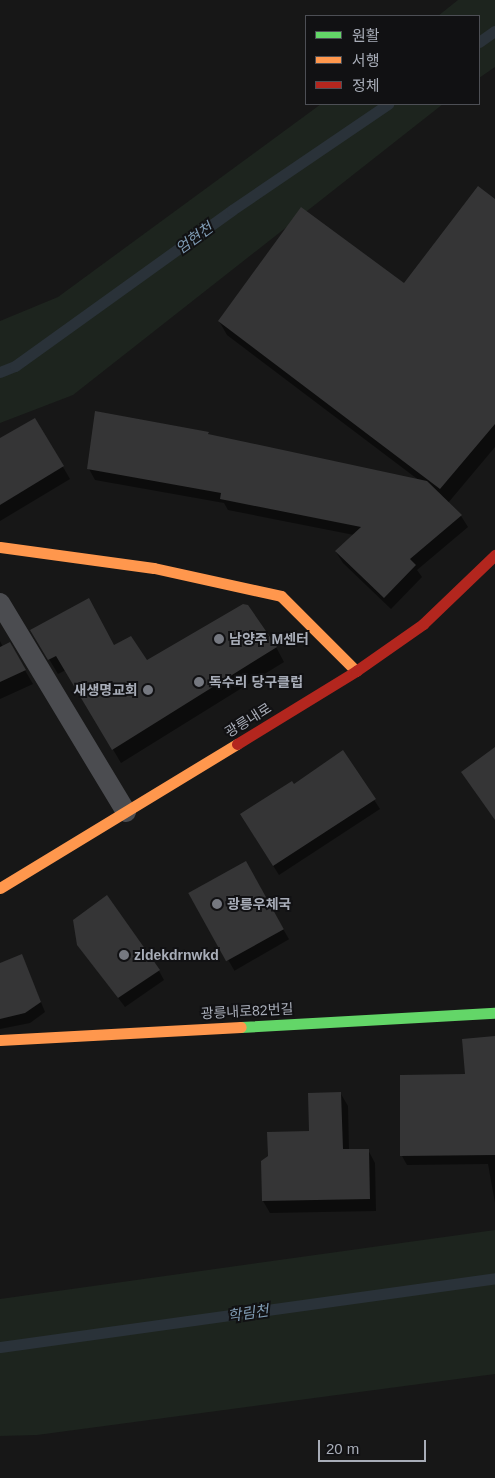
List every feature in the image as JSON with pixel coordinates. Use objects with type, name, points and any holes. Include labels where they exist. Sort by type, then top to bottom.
[{"type":"street","points":[[0,547],[154,568],[282,596],[356,671]]},
{"type":"street","name":"광릉내로","points":[[0,888],[356,671],[423,624],[495,555]]},
{"type":"street","name":"광릉내로82번길","points":[[0,1040],[495,1013]]},
{"type":"lane","points":[[0,603],[126,812]]},
{"type":"shaded area","points":[[458,0],[495,0],[495,67],[480,77],[480,15],[439,15]]},
{"type":"shaded area","points":[[320,105],[442,105],[73,395],[0,423],[0,321],[58,297]]},
{"type":"shaded area","points":[[495,1230],[495,1374],[37,1435],[0,1436],[0,1299]]},
{"type":"building","points":[[478,186],[495,199],[495,424],[440,489],[218,321],[301,207],[404,283]]},
{"type":"building","points":[[95,411],[209,432],[208,434],[427,481],[462,515],[410,559],[416,565],[384,598],[335,551],[361,527],[220,499],[221,493],[87,469]]},
{"type":"building","points":[[35,418],[64,466],[0,505],[0,438]]},
{"type":"building","points":[[89,598],[114,645],[131,636],[147,660],[243,604],[248,605],[277,647],[112,750],[56,656],[48,660],[30,630]]},
{"type":"building","points":[[10,642],[26,670],[0,682],[0,647]]},
{"type":"building","points":[[495,747],[495,820],[461,772]]},
{"type":"building","points":[[343,750],[376,799],[273,866],[240,814],[292,781],[294,784]]},
{"type":"building","points":[[246,861],[284,929],[226,961],[188,893]]},
{"type":"building","points":[[107,895],[160,970],[118,998],[77,945],[73,920]]},
{"type":"building","points":[[22,954],[41,1002],[25,1013],[0,1019],[0,963]]},
{"type":"building","points":[[495,1036],[495,1155],[400,1156],[400,1075],[465,1074],[462,1039]]},
{"type":"building","points":[[341,1092],[343,1149],[369,1149],[370,1199],[262,1201],[261,1161],[268,1156],[267,1132],[309,1131],[308,1093]]},
{"type":"waterway","name":"엄현천","points":[[480,41],[495,31]]},
{"type":"waterway","name":"엄현천","points":[[0,372],[15,366],[232,210],[387,105]]},
{"type":"waterway","name":"학림천","points":[[0,1347],[495,1278]]},
{"type":"traffic: fast","points":[[241,1027],[495,1013]]},
{"type":"traffic: slow","points":[[0,547],[154,568],[281,596],[356,671]]},
{"type":"traffic: slow","points":[[0,888],[237,744]]},
{"type":"traffic: slow","points":[[0,1040],[241,1027]]},
{"type":"traffic: jam","points":[[237,744],[356,671],[423,624],[495,555]]},
{"type":"place","name":"남양주 M센터","points":[[219,639]]},
{"type":"place","name":"독수리 당구클럽","points":[[199,682]]},
{"type":"place","name":"새생명교회","points":[[148,690]]},
{"type":"place","name":"광릉우체국","points":[[217,904]]},
{"type":"place","name":"zldekdrnwkd","points":[[124,955]]}]
